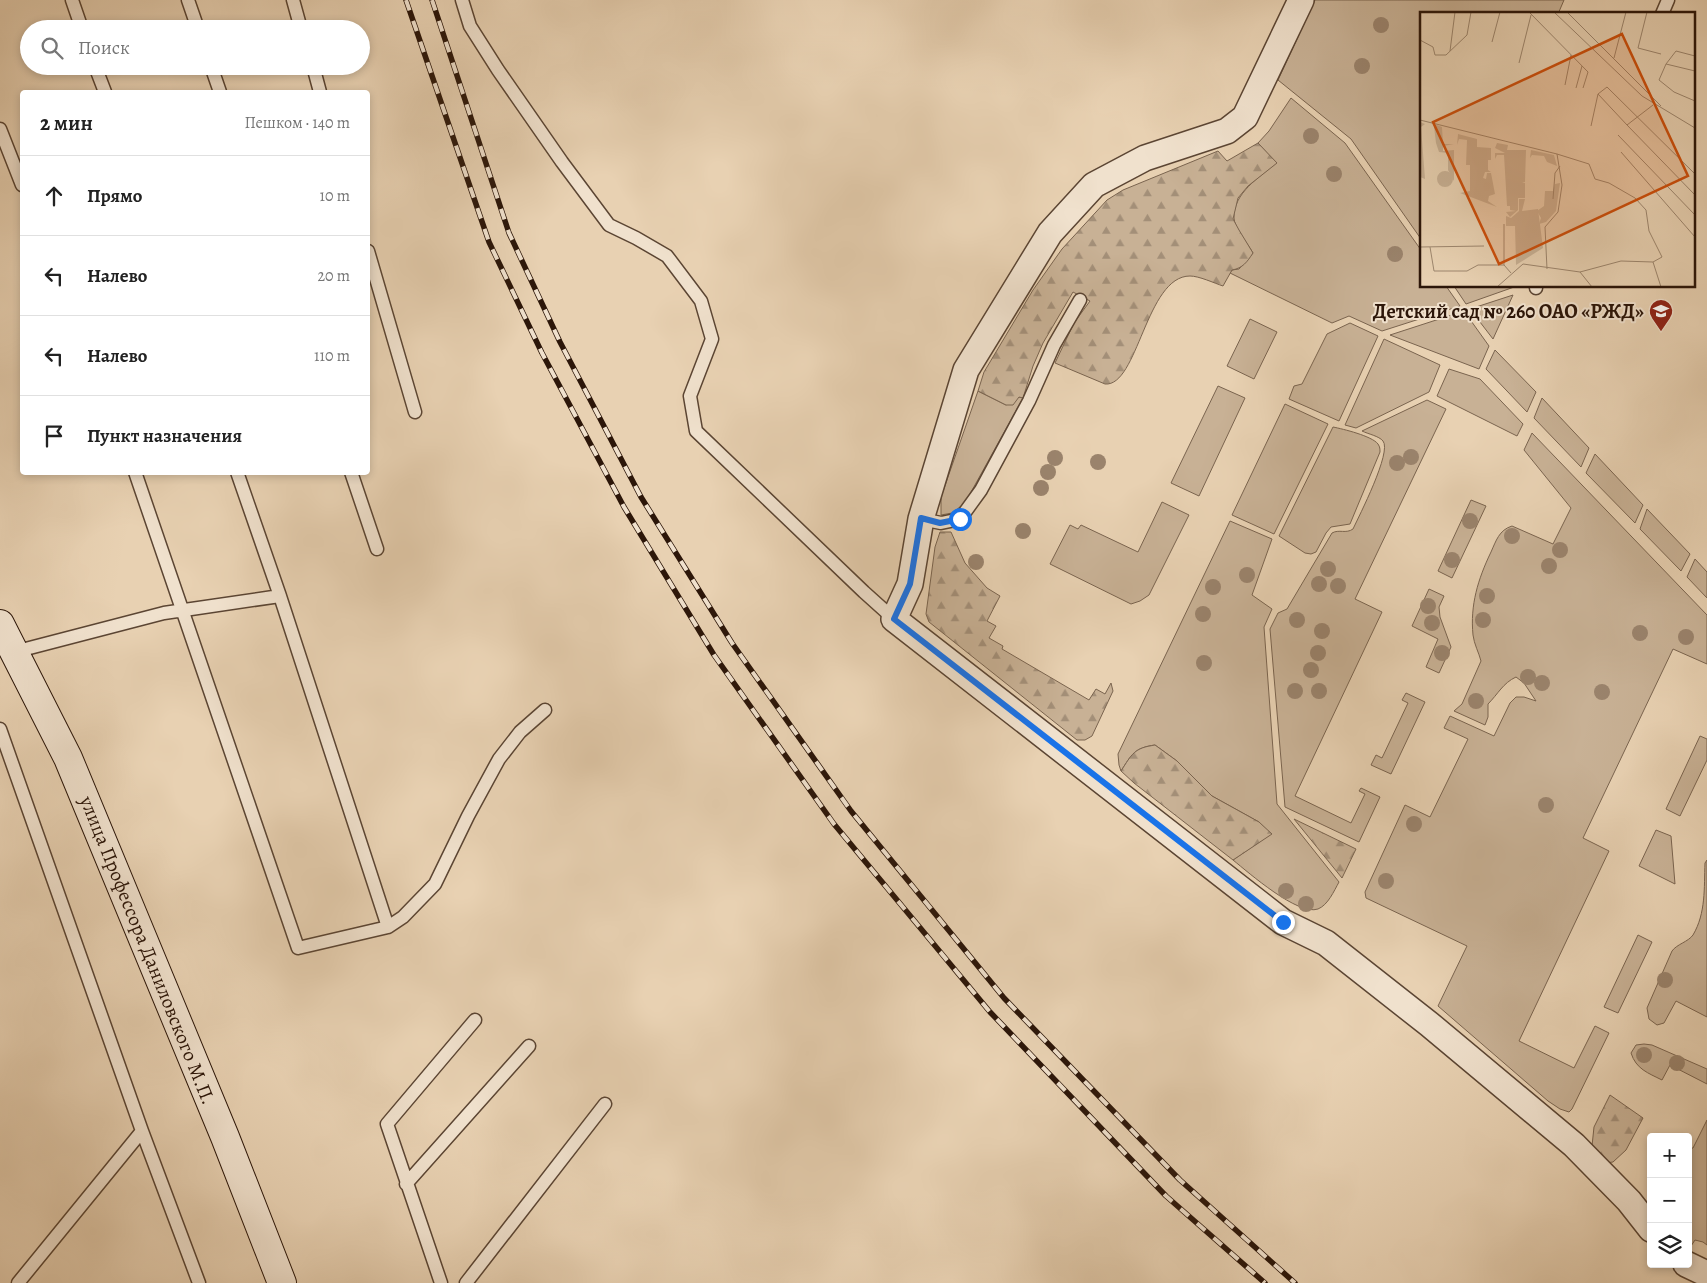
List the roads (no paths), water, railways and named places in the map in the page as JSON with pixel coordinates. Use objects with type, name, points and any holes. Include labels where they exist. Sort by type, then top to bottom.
[{"type":"main road","name":"улица Профессора Даниловского М.П.","points":[[0,624],[68,758],[225,1137],[282,1283]]},
{"type":"street","points":[[1301,0],[1245,117],[1227,131],[1145,158],[1094,186],[1050,233],[966,370],[921,518],[910,584],[894,619],[1283,922],[1326,943],[1429,1024],[1574,1145],[1629,1201],[1647,1224]]},
{"type":"street","points":[[1692,1267],[1707,1274]]},
{"type":"lane","points":[[72,0],[79,20]]},
{"type":"lane","points":[[188,0],[195,20]]},
{"type":"lane","points":[[293,0],[299,20]]},
{"type":"lane","points":[[462,0],[470,26],[498,70],[608,224],[666,256],[701,301],[712,339],[690,396],[696,432],[894,619]]},
{"type":"lane","points":[[1663,12],[1668,0]]},
{"type":"lane","points":[[99,75],[104,90]]},
{"type":"lane","points":[[214,75],[219,90]]},
{"type":"lane","points":[[315,75],[319,90]]},
{"type":"lane","points":[[0,129],[20,180]]},
{"type":"lane","points":[[370,258],[415,412]]},
{"type":"lane","points":[[921,518],[940,523],[960,519],[976,498],[1029,401],[1054,345],[1080,300]]},
{"type":"lane","points":[[136,475],[298,948],[388,927],[403,917],[435,884],[468,816],[499,759],[520,732],[545,710]]},
{"type":"lane","points":[[238,475],[280,596],[388,927]]},
{"type":"lane","points":[[352,475],[377,549]]},
{"type":"lane","points":[[14,652],[164,613],[280,596]]},
{"type":"lane","points":[[0,729],[142,1130],[199,1283]]},
{"type":"lane","points":[[440,1283],[386,1124],[475,1020]]},
{"type":"lane","points":[[406,1184],[529,1046]]},
{"type":"lane","points":[[466,1283],[605,1104]]},
{"type":"lane","points":[[18,1283],[142,1130]]},
{"type":"railway","points":[[406,0],[489,242],[542,353],[624,507],[714,655],[834,824],[990,1012],[1166,1196],[1265,1283]]},
{"type":"railway","points":[[432,0],[509,233],[560,342],[641,497],[732,643],[851,811],[1004,998],[1180,1180],[1295,1283]]},
{"type":"place","name":"Детский сад № 260 ОАО «РЖД»","points":[[1661,332]]}]
